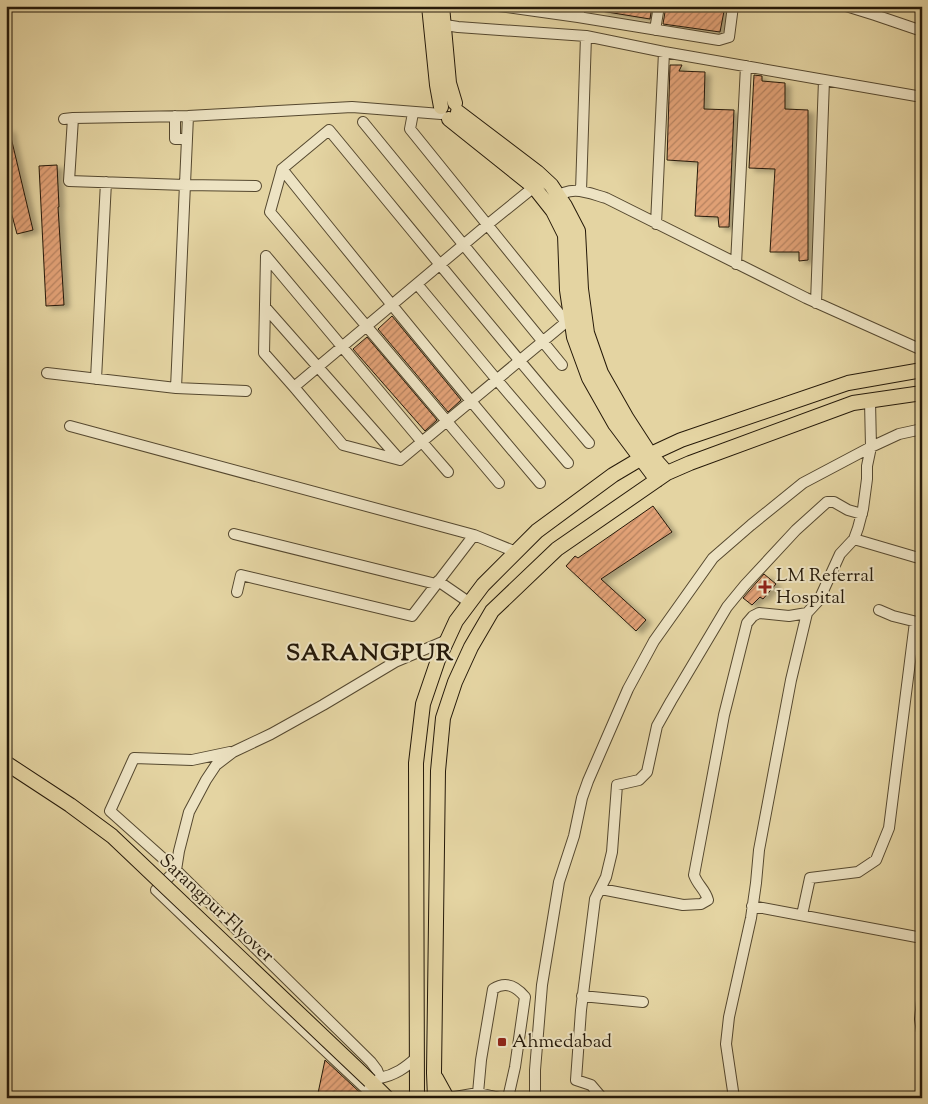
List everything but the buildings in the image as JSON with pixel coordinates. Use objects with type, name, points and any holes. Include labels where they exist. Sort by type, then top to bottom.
[{"type":"main road","points":[[429,6],[437,24]]},
{"type":"main road","points":[[442,6],[437,24],[437,85],[449,111],[466,134],[534,187],[565,206],[578,231],[581,289],[587,333],[601,373],[645,456]]},
{"type":"main road","points":[[449,111],[537,172],[551,185],[553,212],[565,235],[568,320],[589,378],[615,424],[662,477]]},
{"type":"main road","points":[[417,1098],[416,763],[423,704],[438,660],[456,621],[483,585],[537,531],[613,475],[645,456],[681,440],[848,383],[922,370]]},
{"type":"main road","points":[[436,1098],[434,1073],[438,771],[443,718],[455,682],[471,647],[492,611],[557,549],[662,477],[690,463],[853,403],[922,394]]},
{"type":"main road","name":"Sarangpur Flyover","points":[[6,763],[70,805],[112,836],[375,1080],[387,1098]]},
{"type":"main road","points":[[434,1073],[448,1098]]},
{"type":"street","points":[[499,6],[579,12],[655,30],[719,40],[729,37],[734,6]]},
{"type":"street","points":[[655,30],[659,6]]},
{"type":"street","points":[[846,6],[922,31]]},
{"type":"street","points":[[437,24],[586,36],[664,52],[922,97]]},
{"type":"street","points":[[581,191],[586,36]]},
{"type":"street","points":[[656,224],[664,52]]},
{"type":"street","points":[[736,264],[746,66]]},
{"type":"street","points":[[816,303],[824,80]]},
{"type":"street","points":[[256,186],[69,181],[69,119],[188,116],[352,107],[413,113],[449,111]]},
{"type":"street","points":[[400,460],[568,320],[487,225],[410,129],[413,113]]},
{"type":"street","points":[[175,116],[174,139],[187,139]]},
{"type":"street","points":[[176,388],[188,116]]},
{"type":"street","points":[[363,122],[562,365]]},
{"type":"street","points":[[499,483],[270,212],[282,169],[329,130],[588,443]]},
{"type":"street","points":[[282,169],[391,305],[540,483]]},
{"type":"street","points":[[96,379],[106,182]]},
{"type":"street","points":[[294,387],[534,187]]},
{"type":"street","points":[[552,199],[566,191],[581,191],[606,198],[816,303],[922,350]]},
{"type":"street","points":[[400,460],[343,445],[264,353],[266,256],[448,472]]},
{"type":"street","points":[[417,284],[568,463]]},
{"type":"street","points":[[265,307],[400,460]]},
{"type":"street","points":[[47,373],[176,388],[246,391]]},
{"type":"street","points":[[734,1098],[726,1044],[729,1017],[752,906],[759,850],[791,680],[807,613],[819,600],[840,554],[854,539],[862,514],[871,447],[870,401]]},
{"type":"street","points":[[70,426],[474,535],[516,552]]},
{"type":"street","points":[[535,1098],[535,1070],[542,985],[559,882],[574,836],[582,798],[588,781],[628,688],[654,641],[713,558],[803,483],[899,434],[922,429]]},
{"type":"street","points":[[602,1098],[591,1086],[576,1080],[582,996],[595,899],[606,877],[612,852],[617,785],[639,780],[647,772],[657,726],[727,608],[745,585],[796,530],[826,502],[834,502],[848,510],[862,514]]},
{"type":"street","points":[[234,534],[437,582],[470,602]]},
{"type":"street","points":[[237,592],[241,575],[412,616],[474,535]]},
{"type":"street","points":[[854,539],[922,559]]},
{"type":"street","points":[[802,915],[810,878],[858,872],[876,860],[889,828],[919,623],[879,610]]},
{"type":"street","points":[[600,889],[683,905],[702,904],[708,900],[706,892],[697,883],[694,875],[724,715],[747,623],[753,616],[759,613],[789,616],[807,613]]},
{"type":"street","points":[[376,1098],[156,890],[176,870],[189,812],[216,765],[233,752],[271,734],[395,662],[447,640]]},
{"type":"street","points":[[233,752],[192,760],[134,758],[110,811],[176,870],[371,1062],[377,1070],[375,1080],[404,1069],[416,1058]]},
{"type":"street","points":[[752,906],[922,938]]},
{"type":"street","points":[[478,1093],[481,1060],[493,989],[499,985],[506,985],[516,988],[525,998],[515,1067],[508,1098]]},
{"type":"street","points":[[582,996],[643,1002]]},
{"type":"street","points":[[922,1001],[920,1019],[922,1032]]},
{"type":"street","points":[[448,1098],[478,1093],[500,1098]]},
{"type":"place","name":"LM Referral Hospital","points":[[765,587]]},
{"type":"place","name":"Ahmedabad","points":[[502,1042]]},
{"type":"district","name":"SARANGPUR","points":[[370,654]]}]
